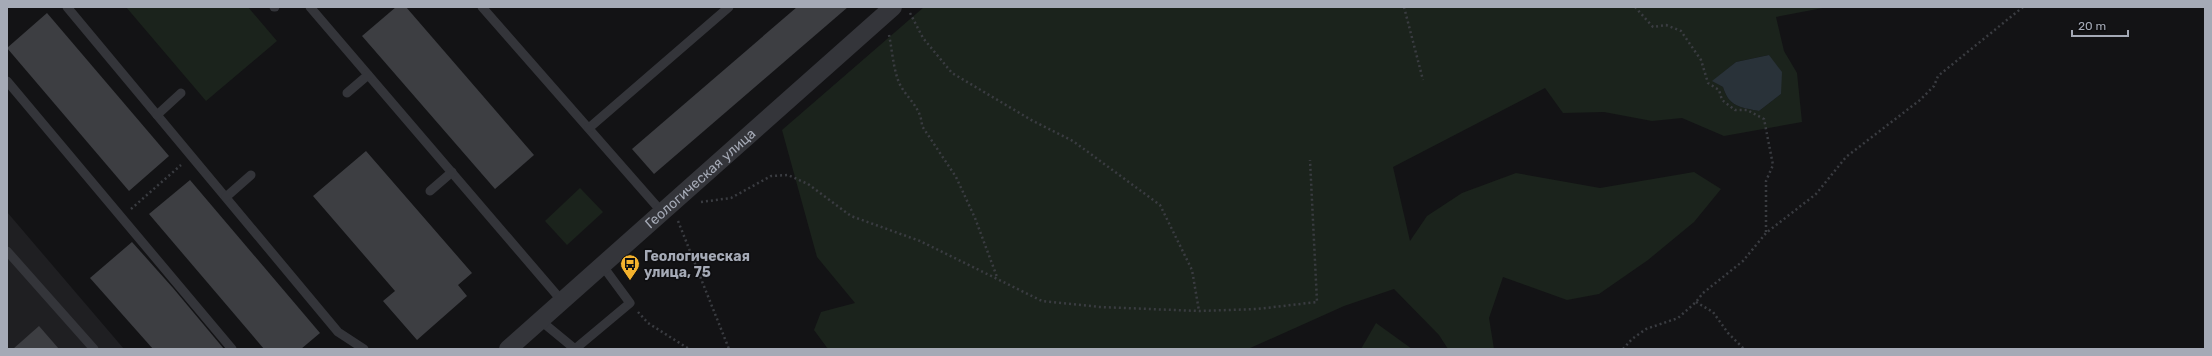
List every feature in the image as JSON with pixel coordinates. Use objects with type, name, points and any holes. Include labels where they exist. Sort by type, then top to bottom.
[{"type":"street","name":"Геологическая улица","points":[[508,349],[888,11]]},
{"type":"lane","points":[[67,7],[338,332],[364,349]]},
{"type":"lane","points":[[310,7],[562,301]]},
{"type":"lane","points":[[482,7],[589,128],[666,207]]},
{"type":"lane","points":[[589,128],[729,7]]},
{"type":"lane","points":[[347,93],[368,75]]},
{"type":"lane","points":[[7,81],[232,349]]},
{"type":"lane","points":[[157,115],[181,93]]},
{"type":"lane","points":[[430,191],[452,172]]},
{"type":"lane","points":[[226,198],[251,175]]},
{"type":"lane","points":[[7,251],[94,349]]},
{"type":"lane","points":[[541,321],[575,348],[630,303],[602,265]]},
{"type":"path","points":[[907,7],[923,38],[952,73],[1033,121],[1074,141],[1160,205],[1192,270],[1199,311]]},
{"type":"path","points":[[1404,7],[1423,80]]},
{"type":"path","points":[[1635,7],[1653,27],[1666,25],[1680,31],[1701,60],[1708,83],[1719,90],[1722,100],[1735,110],[1746,110],[1764,120],[1773,164],[1766,181],[1766,233]]},
{"type":"path","points":[[1622,349],[1632,339],[1646,329],[1678,318],[1696,302],[1703,293],[1743,261],[1766,233],[1816,194],[1846,157],[1920,100],[1934,86],[1938,76],[2023,7]]},
{"type":"path","points":[[888,11],[898,81],[912,99],[922,119],[922,126],[956,177],[975,218],[997,278]]},
{"type":"path","points":[[123,219],[137,202],[192,157]]},
{"type":"path","points":[[699,203],[731,198],[770,176],[788,175],[808,184],[851,216],[920,241],[1042,301],[1100,307],[1199,311],[1257,309],[1318,302],[1310,160]]},
{"type":"path","points":[[666,207],[729,349]]},
{"type":"path","points":[[1696,302],[1713,312],[1728,333],[1744,349]]},
{"type":"path","points":[[630,303],[648,323],[689,349]]},
{"type":"shaded area","points":[[126,7],[248,7],[277,41],[206,101]]},
{"type":"shaded area","points":[[924,7],[1828,7],[1776,17],[1784,51],[1797,73],[1802,122],[1724,136],[1682,118],[1652,121],[1604,112],[1563,113],[1545,88],[1393,167],[1410,241],[1427,216],[1462,193],[1516,173],[1600,188],[1694,172],[1721,189],[1694,222],[1648,260],[1599,294],[1567,300],[1503,277],[1489,318],[1494,349],[1448,349],[1439,335],[1394,289],[1344,306],[1248,349],[828,349],[814,330],[821,312],[855,303],[817,257],[782,130]],"holes":[[[1769,55],[1781,94],[1759,111],[1736,105],[1728,99],[1723,87],[1713,81],[1736,62]]]},
{"type":"shaded area","points":[[1769,55],[1782,72],[1781,94],[1759,111],[1736,105],[1728,99],[1723,87],[1712,81],[1736,62]]},
{"type":"shaded area","points":[[580,188],[603,212],[567,245],[545,221]]},
{"type":"shaded area","points":[[7,212],[124,349],[7,349]]},
{"type":"shaded area","points":[[1376,323],[1412,349],[1361,349]]},
{"type":"building","points":[[396,7],[406,7],[534,155],[495,189],[362,36]]},
{"type":"building","points":[[797,7],[848,7],[654,174],[632,149]]},
{"type":"building","points":[[47,13],[169,156],[129,191],[7,48]]},
{"type":"building","points":[[366,151],[472,273],[458,285],[467,296],[417,340],[383,301],[395,291],[313,196]]},
{"type":"building","points":[[190,180],[320,333],[301,349],[264,349],[149,214]]},
{"type":"building","points":[[132,242],[224,349],[153,349],[90,278]]},
{"type":"building","points":[[39,326],[59,349],[13,349]]},
{"type":"place","name":"Геологическая улица, 75","points":[[630,281]]}]
